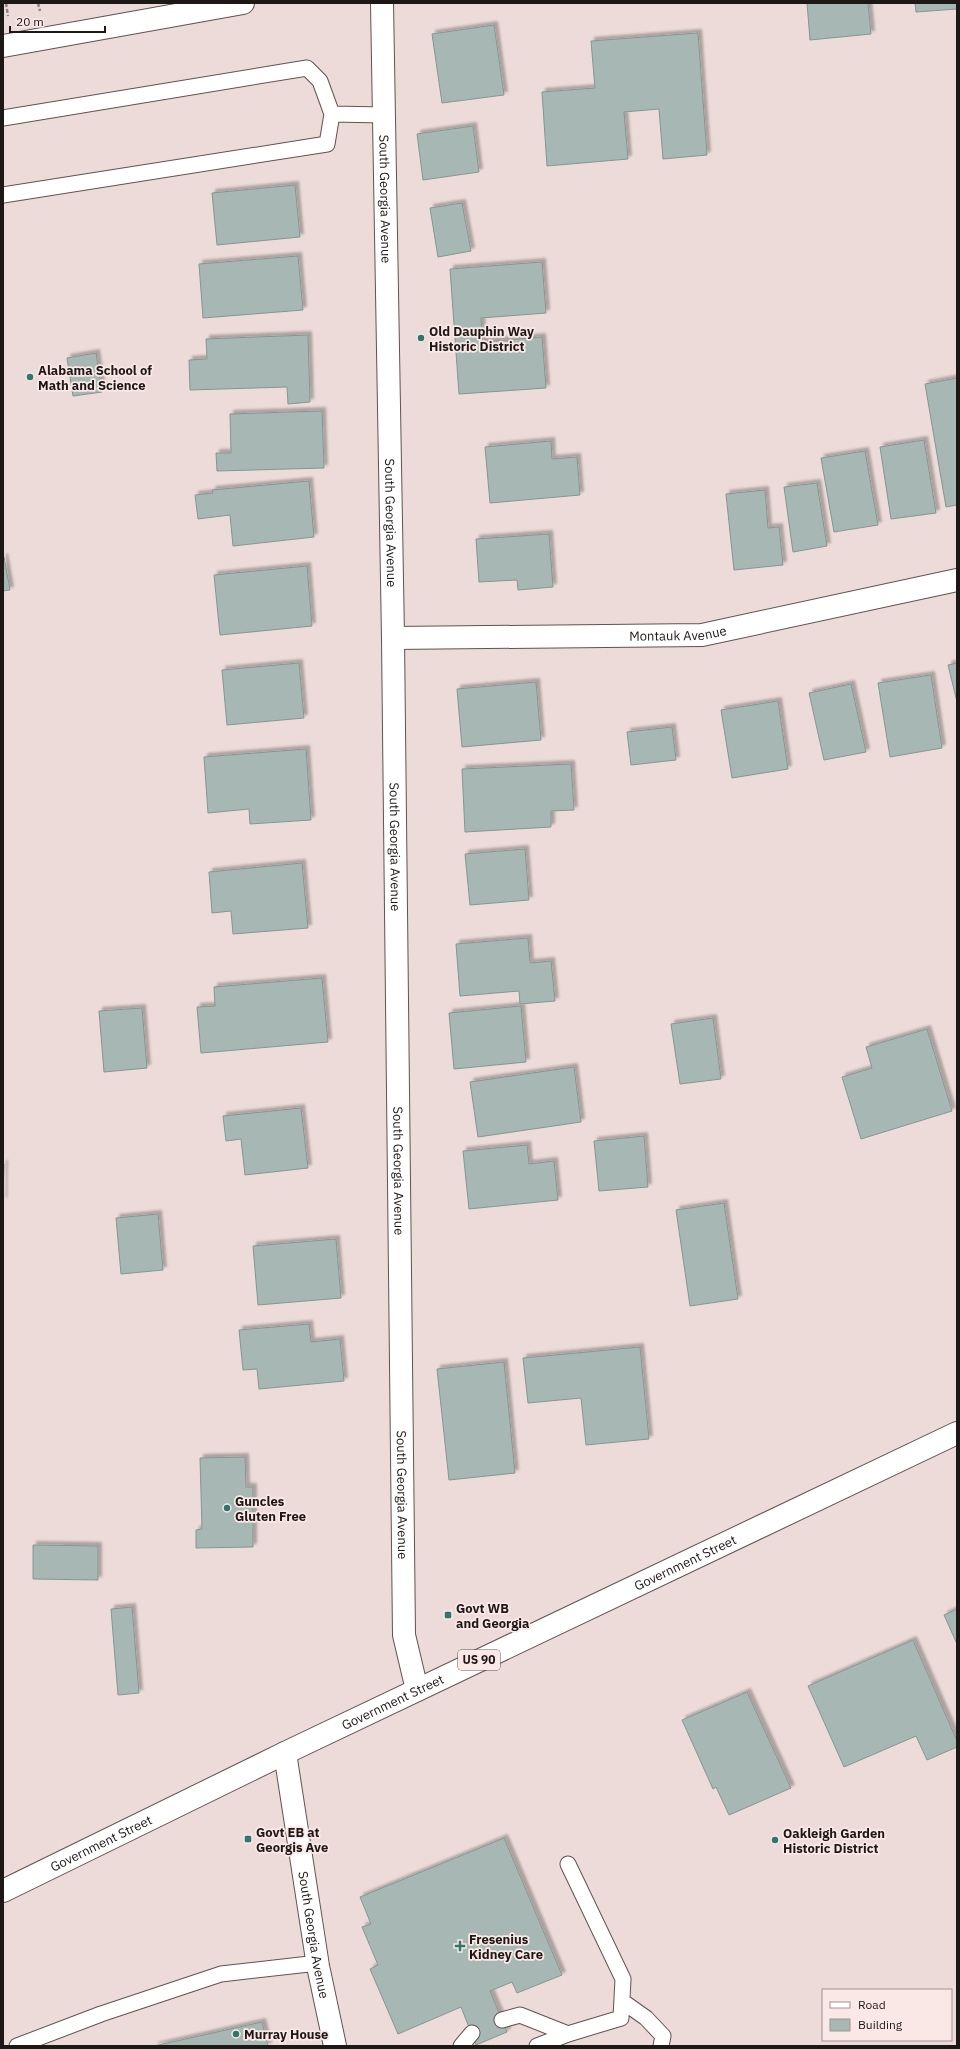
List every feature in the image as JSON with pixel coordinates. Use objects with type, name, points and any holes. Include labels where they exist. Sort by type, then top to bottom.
[{"type":"street","points":[[3,46],[243,3]]},
{"type":"street","name":"South Georgia Avenue","points":[[382,3],[393,638],[404,1635],[417,1690]]},
{"type":"street","name":"Montauk Avenue","points":[[393,638],[702,635],[957,580]]},
{"type":"street","name":"Government Street","points":[[3,1890],[285,1752],[957,1433]]},
{"type":"street","name":"South Georgia Avenue","points":[[285,1752],[318,1963],[335,2046]]},
{"type":"lane","points":[[3,118],[307,68],[320,81],[332,114],[327,144],[3,195]]},
{"type":"lane","points":[[332,114],[384,115]]},
{"type":"lane","points":[[537,2046],[568,2034],[620,2018],[623,1979],[568,1864]]},
{"type":"lane","points":[[18,2046],[101,2014],[221,1974],[318,1963]]},
{"type":"lane","points":[[622,2001],[646,2018],[663,2036],[662,2046]]},
{"type":"lane","points":[[502,2020],[520,2015],[568,2034]]},
{"type":"lane","points":[[461,2046],[472,2033]]},
{"type":"path","points":[[6,3],[9,20]]},
{"type":"building","points":[[807,3],[868,3],[871,34],[810,40]]},
{"type":"building","points":[[915,3],[957,3],[957,9],[916,12]]},
{"type":"building","points":[[494,25],[504,95],[442,103],[432,34]]},
{"type":"building","points":[[698,33],[707,155],[663,159],[659,109],[624,112],[628,159],[547,166],[542,92],[595,88],[591,41]]},
{"type":"building","points":[[473,126],[479,172],[423,180],[417,134]]},
{"type":"building","points":[[295,185],[300,237],[217,245],[212,193]]},
{"type":"building","points":[[462,203],[471,251],[438,257],[430,208]]},
{"type":"building","points":[[298,256],[303,310],[203,318],[199,264]]},
{"type":"building","points":[[542,262],[546,313],[481,318],[483,342],[542,337],[546,388],[459,394],[450,269]]},
{"type":"building","points":[[308,335],[310,402],[288,404],[287,387],[190,390],[189,360],[207,359],[206,339]]},
{"type":"building","points":[[96,353],[102,392],[73,396],[67,358]]},
{"type":"building","points":[[957,378],[957,505],[946,507],[925,384]]},
{"type":"building","points":[[322,411],[324,468],[217,471],[216,453],[231,453],[230,414]]},
{"type":"building","points":[[924,440],[936,513],[891,519],[880,447]]},
{"type":"building","points":[[551,441],[552,459],[577,457],[580,495],[490,503],[485,447]]},
{"type":"building","points":[[865,451],[878,525],[834,532],[821,458]]},
{"type":"building","points":[[309,481],[314,537],[233,546],[230,515],[198,519],[195,495],[213,493],[212,490]]},
{"type":"building","points":[[817,483],[827,546],[793,552],[784,487]]},
{"type":"building","points":[[765,490],[768,528],[779,527],[783,565],[734,570],[726,494]]},
{"type":"building","points":[[549,534],[553,587],[518,590],[517,580],[479,582],[476,539]]},
{"type":"building","points":[[4,557],[10,590],[3,591],[3,558]]},
{"type":"building","points":[[307,566],[312,626],[220,635],[214,575]]},
{"type":"building","points":[[299,663],[304,718],[227,725],[222,670]]},
{"type":"building","points":[[957,663],[957,702],[948,665]]},
{"type":"building","points":[[931,675],[942,748],[890,757],[878,683]]},
{"type":"building","points":[[536,682],[541,740],[462,747],[457,689]]},
{"type":"building","points":[[851,684],[866,752],[824,760],[809,693]]},
{"type":"building","points":[[778,701],[788,769],[732,778],[721,710]]},
{"type":"building","points":[[672,727],[676,760],[631,765],[627,732]]},
{"type":"building","points":[[306,749],[311,820],[250,824],[249,809],[208,813],[204,757]]},
{"type":"building","points":[[571,764],[574,810],[551,811],[551,827],[465,832],[462,769]]},
{"type":"building","points":[[525,849],[529,900],[470,905],[465,854]]},
{"type":"building","points":[[302,863],[308,928],[233,934],[231,911],[212,913],[209,872]]},
{"type":"building","points":[[528,938],[530,963],[551,961],[555,1001],[520,1004],[519,991],[460,996],[456,944]]},
{"type":"building","points":[[322,978],[328,1042],[201,1053],[197,1007],[215,1006],[214,987]]},
{"type":"building","points":[[521,1006],[526,1062],[454,1069],[449,1013]]},
{"type":"building","points":[[142,1008],[147,1068],[104,1072],[99,1011]]},
{"type":"building","points":[[713,1018],[721,1079],[680,1084],[671,1024]]},
{"type":"building","points":[[927,1029],[952,1111],[861,1139],[842,1077],[872,1068],[866,1047]]},
{"type":"building","points":[[574,1067],[581,1122],[478,1137],[470,1082]]},
{"type":"building","points":[[301,1108],[308,1168],[245,1175],[241,1139],[226,1141],[223,1116]]},
{"type":"building","points":[[644,1136],[648,1187],[599,1191],[594,1141]]},
{"type":"building","points":[[527,1145],[529,1164],[554,1161],[558,1200],[469,1209],[463,1151]]},
{"type":"building","points":[[3,1164],[4,1164],[3,1201]]},
{"type":"building","points":[[724,1203],[738,1299],[690,1306],[676,1210]]},
{"type":"building","points":[[158,1214],[163,1270],[121,1274],[116,1218]]},
{"type":"building","points":[[336,1239],[341,1298],[258,1305],[253,1246]]},
{"type":"building","points":[[309,1324],[311,1342],[340,1339],[344,1381],[259,1389],[257,1369],[243,1370],[239,1330]]},
{"type":"building","points":[[640,1347],[649,1439],[586,1445],[581,1398],[528,1403],[523,1358]]},
{"type":"building","points":[[504,1362],[515,1473],[449,1480],[437,1369]]},
{"type":"building","name":"Guncles Gluten Free","points":[[245,1457],[246,1487],[253,1487],[253,1547],[196,1548],[196,1530],[202,1529],[200,1458]]},
{"type":"building","points":[[33,1545],[98,1546],[98,1580],[33,1579]]},
{"type":"building","points":[[132,1607],[139,1693],[118,1695],[111,1609]]},
{"type":"building","points":[[957,1609],[957,1644],[944,1615]]},
{"type":"building","points":[[913,1640],[957,1741],[957,1747],[927,1760],[916,1736],[844,1767],[808,1686]]},
{"type":"building","points":[[747,1692],[791,1788],[729,1815],[716,1787],[713,1789],[682,1720]]},
{"type":"building","name":"Fresenius Kidney Care","points":[[504,1838],[562,1975],[517,1993],[512,1982],[490,1991],[507,2032],[476,2045],[461,2007],[398,2034],[370,1969],[378,1965],[362,1927],[371,1924],[360,1897]]},
{"type":"building","name":"Murray House","points":[[262,2022],[268,2046],[154,2046]]},
{"type":"place","name":"Old Dauphin Way Historic District","points":[[421,338]]},
{"type":"place","name":"Alabama School of Math and Science","points":[[30,377]]},
{"type":"place","name":"Guncles Gluten Free","points":[[227,1508]]},
{"type":"place","name":"Govt WB and Georgia","points":[[448,1615]]},
{"type":"place","name":"Govt EB at Georgis Ave","points":[[248,1839]]},
{"type":"place","name":"Oakleigh Garden Historic District","points":[[775,1840]]},
{"type":"place","name":"Fresenius Kidney Care","points":[[460,1946]]},
{"type":"place","name":"Murray House","points":[[236,2034]]}]
